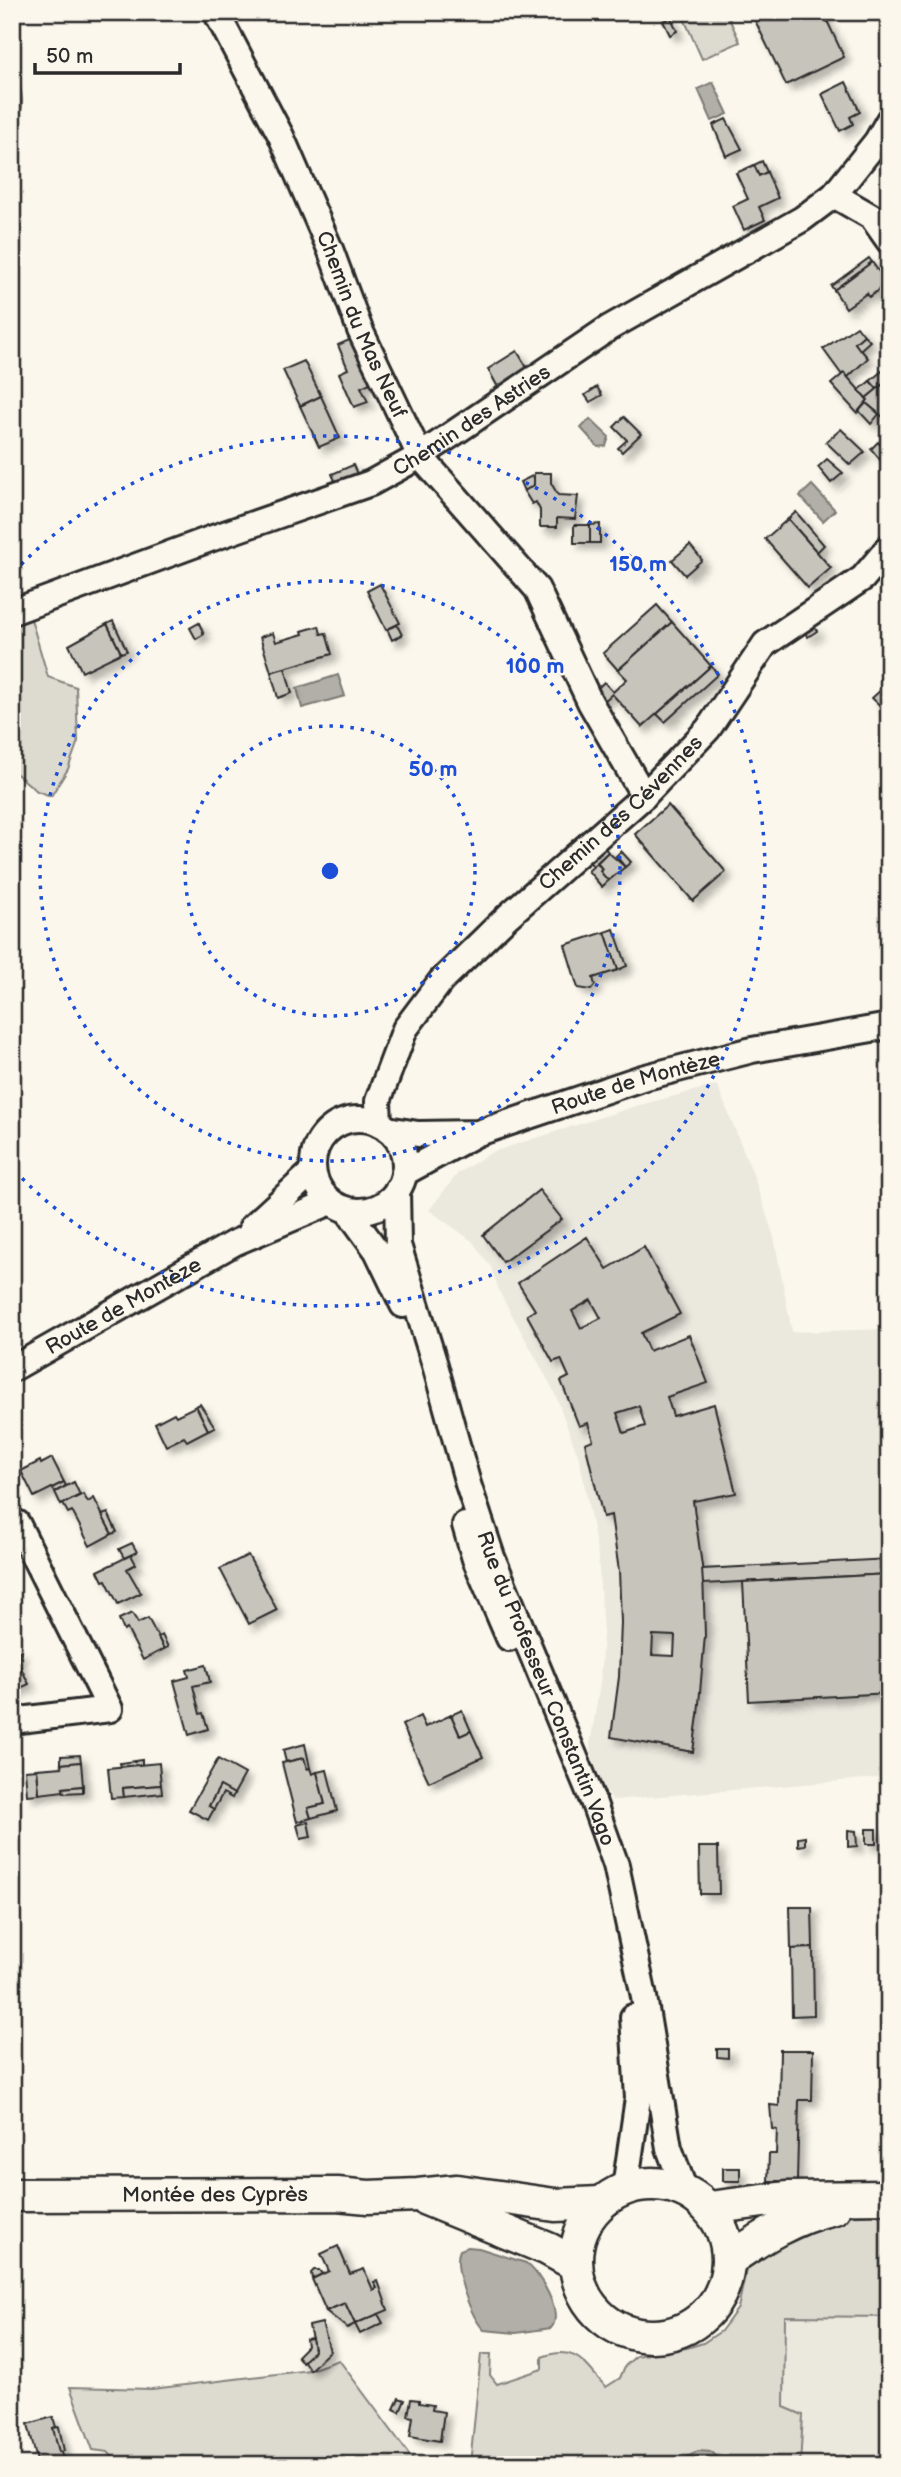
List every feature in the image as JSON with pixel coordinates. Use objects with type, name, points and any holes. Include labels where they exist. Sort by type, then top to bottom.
[{"type":"main road","points":[[645,2183],[666,2184],[697,2199],[720,2223],[727,2241],[729,2260],[726,2282],[716,2302],[692,2325],[661,2337],[639,2336],[620,2330],[604,2320],[591,2306],[580,2287],[575,2264],[577,2242],[586,2221],[612,2196],[645,2183]]},
{"type":"main road","name":"Montée des Cyprès","points":[[12,2195],[418,2196],[457,2192],[555,2205],[612,2196]]},
{"type":"main road","name":"Montée des Cyprès","points":[[418,2196],[548,2249],[575,2264]]},
{"type":"main road","points":[[697,2199],[884,2197]]},
{"type":"main road","points":[[729,2260],[766,2234],[806,2214],[884,2197]]},
{"type":"street","name":"Chemin du Mas Neuf","points":[[216,12],[281,136],[330,249],[360,330],[421,456],[537,589],[590,702],[644,796]]},
{"type":"street","name":"Chemin des Astries","points":[[12,612],[371,483],[421,456],[609,328],[802,219],[834,195],[877,141],[889,120]]},
{"type":"street","points":[[834,195],[872,217],[889,241]]},
{"type":"street","name":"Chemin des Cévennes","points":[[376,1118],[405,1029],[441,981],[508,916],[644,796],[708,729],[765,644],[863,579],[889,547]]},
{"type":"street","name":"Route de Montèze","points":[[376,1118],[418,1135],[478,1133],[642,1077],[752,1050],[889,1026]]},
{"type":"street","points":[[401,1182],[405,1161],[402,1149],[376,1118],[344,1121],[330,1129],[320,1141],[314,1155],[313,1171],[316,1183],[339,1206],[362,1211],[388,1201],[401,1182],[478,1133]]},
{"type":"street","name":"Route de Montèze","points":[[234,1243],[313,1171]]},
{"type":"street","name":"Rue du Professeur Constantin Vago","points":[[401,1182],[398,1245],[492,1557],[593,1801],[616,1865],[644,1997],[669,2148],[697,2199]]},
{"type":"street","name":"Route de Montèze","points":[[12,1369],[234,1243],[339,1206]]},
{"type":"street","name":"Rue du Professeur Constantin Vago","points":[[339,1206],[377,1251],[407,1314],[475,1559],[564,1764],[585,1818],[610,1898],[632,2000],[638,2098],[612,2196]]},
{"type":"street","points":[[12,1525],[17,1522],[110,1709],[12,1721]]},
{"type":"shaded area","points":[[681,12],[726,12],[740,42],[702,59]]},
{"type":"shaded area","points":[[12,61],[22,102],[18,116],[12,122]]},
{"type":"shaded area","points":[[713,82],[728,114],[712,121],[698,89]]},
{"type":"shaded area","points":[[590,419],[609,437],[606,446],[598,447],[581,428]]},
{"type":"shaded area","points":[[812,485],[835,510],[823,521],[800,496]]},
{"type":"shaded area","points":[[31,619],[48,677],[76,687],[78,741],[68,769],[51,796],[37,791],[12,770],[12,625]]},
{"type":"shaded area","points":[[338,675],[345,696],[302,708],[297,688]]},
{"type":"shaded area","points":[[717,1085],[753,1174],[774,1237],[792,1332],[889,1329],[889,1777],[612,1800],[595,1772],[590,1744],[600,1684],[603,1634],[598,1556],[580,1461],[554,1391],[500,1293],[491,1267],[472,1241],[429,1210],[458,1173],[492,1152],[636,1106]]},
{"type":"shaded area","points":[[889,2213],[889,2317],[785,2316],[784,2407],[803,2415],[800,2465],[470,2465],[481,2354],[491,2354],[490,2375],[497,2384],[542,2369],[542,2357],[564,2353],[586,2364],[606,2387],[620,2378],[625,2366],[636,2356],[687,2348],[703,2343],[721,2331],[738,2308],[746,2271],[757,2258],[805,2236],[832,2217]]},
{"type":"shaded area","points":[[468,2247],[526,2263],[532,2268],[549,2294],[555,2313],[551,2328],[516,2333],[484,2330],[469,2303],[461,2279],[458,2258],[460,2250]]},
{"type":"shaded area","points":[[785,2316],[889,2317],[889,2465],[800,2465],[803,2415],[784,2407]]},
{"type":"shaded area","points":[[339,2360],[417,2465],[120,2465],[108,2452],[93,2450],[70,2387],[152,2389],[310,2370]]},
{"type":"shaded area","points":[[698,2451],[712,2452],[725,2465],[674,2465]]},
{"type":"building","points":[[751,12],[823,12],[844,57],[786,85]]},
{"type":"building","points":[[671,17],[677,31],[670,35],[663,21]]},
{"type":"building","points":[[846,82],[860,112],[850,117],[853,124],[840,131],[822,94]]},
{"type":"building","points":[[726,119],[742,149],[726,156],[713,125]]},
{"type":"building","points":[[762,161],[767,172],[759,176],[754,165]]},
{"type":"building","points":[[754,165],[759,176],[767,172],[778,198],[759,207],[765,220],[744,230],[733,206],[748,199],[736,173]]},
{"type":"building","points":[[869,258],[872,262],[834,290],[831,286]]},
{"type":"building","points":[[872,262],[885,280],[882,282],[884,286],[869,297],[867,293],[846,308],[834,290]]},
{"type":"building","points":[[857,326],[864,335],[855,343],[868,358],[848,377],[844,373],[842,375],[823,349]]},
{"type":"building","points":[[864,335],[870,341],[860,350],[855,343]]},
{"type":"building","points":[[356,337],[377,380],[361,387],[368,402],[354,407],[339,373],[348,369],[338,345]]},
{"type":"building","points":[[517,351],[529,371],[499,389],[488,369]]},
{"type":"building","points":[[304,361],[321,396],[300,406],[283,370]]},
{"type":"building","points":[[889,365],[889,379],[877,389],[870,381]]},
{"type":"building","points":[[844,373],[868,400],[857,413],[831,384]]},
{"type":"building","points":[[888,380],[889,422],[866,403],[866,398]]},
{"type":"building","points":[[870,381],[877,389],[866,398],[859,390]]},
{"type":"building","points":[[597,387],[602,395],[590,402],[585,395]]},
{"type":"building","points":[[321,396],[340,438],[319,447],[300,406]]},
{"type":"building","points":[[866,403],[879,414],[871,424],[859,411]]},
{"type":"building","points":[[624,417],[641,434],[622,452],[618,448],[627,440],[614,427]]},
{"type":"building","points":[[841,429],[865,452],[850,465],[826,442]]},
{"type":"building","points":[[878,442],[889,454],[882,462],[871,449]]},
{"type":"building","points":[[827,459],[843,473],[831,483],[818,467]]},
{"type":"building","points":[[353,465],[360,481],[339,490],[332,474]]},
{"type":"building","points":[[534,473],[551,473],[551,483],[558,495],[578,496],[575,519],[557,518],[557,527],[540,527],[540,510],[536,502],[532,504],[524,491],[534,485]]},
{"type":"building","points":[[534,475],[534,485],[524,491],[520,482]]},
{"type":"building","points":[[796,512],[824,545],[817,552],[788,519]]},
{"type":"building","points":[[788,519],[831,568],[808,588],[765,539]]},
{"type":"building","points":[[600,524],[600,543],[590,543],[590,525]]},
{"type":"building","points":[[574,525],[590,525],[590,543],[574,543]]},
{"type":"building","points":[[690,545],[702,560],[685,575],[672,560]]},
{"type":"building","points":[[380,584],[400,623],[386,630],[367,591]]},
{"type":"building","points":[[657,605],[672,622],[618,670],[603,653]]},
{"type":"building","points":[[113,621],[127,651],[121,653],[107,624]]},
{"type":"building","points":[[672,622],[711,666],[642,727],[612,694],[602,703],[593,693],[604,682],[613,692],[627,679],[618,670]]},
{"type":"building","points":[[199,623],[204,634],[196,639],[190,628]]},
{"type":"building","points":[[107,624],[121,653],[82,672],[69,645]]},
{"type":"building","points":[[397,625],[402,635],[392,640],[387,629]]},
{"type":"building","points":[[319,626],[321,634],[326,633],[332,654],[271,672],[260,637],[273,633],[276,642]]},
{"type":"building","points":[[814,626],[817,631],[808,637],[804,632]]},
{"type":"building","points":[[711,666],[718,674],[665,722],[657,714]]},
{"type":"building","points":[[285,668],[292,693],[278,698],[271,672]]},
{"type":"building","points":[[883,688],[889,693],[889,714],[872,698]]},
{"type":"building","points":[[668,805],[726,872],[693,901],[635,834]]},
{"type":"building","points":[[605,848],[608,852],[593,866],[589,862]]},
{"type":"building","points":[[621,851],[631,862],[625,867],[616,856]]},
{"type":"building","points":[[608,852],[625,867],[608,881],[597,863]]},
{"type":"building","points":[[597,863],[608,881],[602,887],[588,871]]},
{"type":"building","points":[[614,929],[627,966],[618,970],[605,932]]},
{"type":"building","points":[[605,932],[618,970],[593,978],[595,985],[591,990],[578,988],[565,945]]},
{"type":"building","points":[[539,1190],[562,1219],[503,1262],[483,1235]]},
{"type":"building","points":[[587,1237],[607,1269],[644,1247],[680,1314],[641,1333],[649,1351],[689,1335],[708,1383],[667,1397],[673,1416],[714,1404],[736,1493],[693,1501],[703,1573],[705,1635],[693,1752],[611,1737],[619,1677],[621,1622],[619,1571],[611,1515],[603,1517],[585,1443],[593,1440],[588,1423],[579,1426],[561,1381],[569,1377],[561,1359],[553,1362],[527,1315],[535,1310],[518,1283]],"holes":[[[591,1300],[601,1318],[581,1328],[572,1311]],[[639,1406],[645,1426],[624,1433],[617,1413]],[[653,1635],[675,1636],[674,1656],[652,1655]]]},
{"type":"building","points":[[200,1404],[215,1427],[208,1430],[196,1406]]},
{"type":"building","points":[[196,1406],[208,1430],[187,1441],[184,1437],[166,1446],[155,1423]]},
{"type":"building","points":[[52,1458],[64,1482],[34,1497],[21,1471]]},
{"type":"building","points":[[64,1482],[66,1486],[55,1492],[52,1488]]},
{"type":"building","points":[[74,1482],[80,1495],[61,1505],[55,1492]]},
{"type":"building","points":[[83,1494],[88,1502],[94,1498],[112,1534],[90,1546],[72,1511],[68,1513],[63,1504]]},
{"type":"building","points":[[108,1513],[117,1532],[112,1534],[102,1515]]},
{"type":"building","points":[[132,1543],[137,1552],[124,1558],[119,1549]]},
{"type":"building","points":[[131,1555],[136,1564],[127,1569],[141,1593],[118,1604],[106,1580],[103,1581],[98,1571]]},
{"type":"building","points":[[248,1555],[277,1610],[249,1624],[220,1569]]},
{"type":"building","points":[[889,1559],[889,1574],[703,1584],[702,1569]]},
{"type":"building","points":[[889,1574],[889,1693],[749,1701],[743,1582]]},
{"type":"building","points":[[132,1613],[138,1623],[148,1618],[164,1649],[143,1660],[119,1619]]},
{"type":"building","points":[[162,1635],[168,1647],[164,1649],[158,1637]]},
{"type":"building","points":[[12,1650],[20,1651],[19,1664],[29,1684],[12,1692]]},
{"type":"building","points":[[206,1665],[210,1682],[193,1686],[200,1714],[203,1713],[208,1729],[189,1735],[174,1681],[189,1677],[187,1670]]},
{"type":"building","points":[[462,1710],[471,1731],[460,1736],[451,1715]]},
{"type":"building","points":[[451,1715],[460,1736],[471,1731],[483,1757],[429,1782],[402,1725],[420,1716],[425,1727]]},
{"type":"building","points":[[305,1744],[310,1768],[307,1769],[304,1758],[286,1762],[283,1750]]},
{"type":"building","points":[[80,1755],[81,1762],[61,1764],[61,1756]]},
{"type":"building","points":[[304,1758],[307,1769],[310,1768],[312,1774],[317,1772],[325,1804],[308,1808],[311,1818],[297,1822],[282,1763]]},
{"type":"building","points":[[218,1759],[245,1774],[234,1794],[220,1786],[209,1806],[214,1809],[208,1820],[189,1810]]},
{"type":"building","points":[[142,1760],[142,1765],[121,1767],[120,1763]]},
{"type":"building","points":[[81,1762],[83,1786],[39,1794],[37,1769]]},
{"type":"building","points":[[159,1763],[161,1785],[123,1788],[124,1797],[111,1798],[108,1768]]},
{"type":"building","points":[[37,1769],[39,1794],[27,1795],[25,1770]]},
{"type":"building","points":[[327,1770],[337,1811],[311,1818],[308,1808],[325,1804],[317,1772]]},
{"type":"building","points":[[161,1785],[162,1793],[124,1797],[123,1788]]},
{"type":"building","points":[[83,1786],[83,1792],[64,1793],[63,1788]]},
{"type":"building","points":[[220,1786],[234,1794],[232,1798],[223,1793],[214,1809],[209,1806]]},
{"type":"building","points":[[308,1822],[311,1837],[301,1839],[297,1825]]},
{"type":"building","points":[[866,1829],[876,1829],[876,1844],[866,1844]]},
{"type":"building","points":[[848,1830],[856,1831],[857,1846],[848,1847]]},
{"type":"building","points":[[805,1837],[805,1845],[798,1846],[798,1838]]},
{"type":"building","points":[[699,1847],[718,1847],[719,1894],[700,1894]]},
{"type":"building","points":[[790,1907],[812,1907],[813,1948],[791,1949]]},
{"type":"building","points":[[813,1948],[814,2015],[792,2016],[791,1949]]},
{"type":"building","points":[[717,2049],[728,2049],[728,2058],[717,2057]]},
{"type":"building","points":[[780,2050],[813,2050],[812,2100],[799,2100],[797,2181],[768,2181],[769,2154],[776,2154],[777,2130],[772,2129],[770,2105],[779,2106]]},
{"type":"building","points":[[723,2168],[740,2168],[740,2181],[723,2181]]},
{"type":"building","points":[[338,2246],[350,2274],[364,2269],[373,2290],[377,2288],[374,2282],[378,2281],[388,2310],[355,2324],[345,2303],[326,2311],[312,2279],[329,2271],[321,2254]]},
{"type":"building","points":[[319,2270],[322,2274],[312,2279],[311,2273]]},
{"type":"building","points":[[345,2303],[355,2324],[347,2328],[326,2311]]},
{"type":"building","points":[[378,2314],[383,2323],[360,2334],[355,2324]]},
{"type":"building","points":[[322,2323],[330,2351],[310,2370],[303,2360],[314,2348],[309,2326]]},
{"type":"building","points":[[312,2338],[314,2351],[302,2362],[297,2356],[307,2346],[306,2339]]},
{"type":"building","points":[[399,2398],[405,2400],[400,2412],[394,2409]]},
{"type":"building","points":[[411,2399],[433,2405],[432,2410],[444,2412],[440,2441],[410,2436],[413,2417],[408,2416]]},
{"type":"building","points":[[53,2417],[56,2427],[53,2428],[65,2465],[38,2465],[28,2424]]},
{"type":"building","points":[[59,2427],[64,2451],[59,2452],[53,2428]]}]
